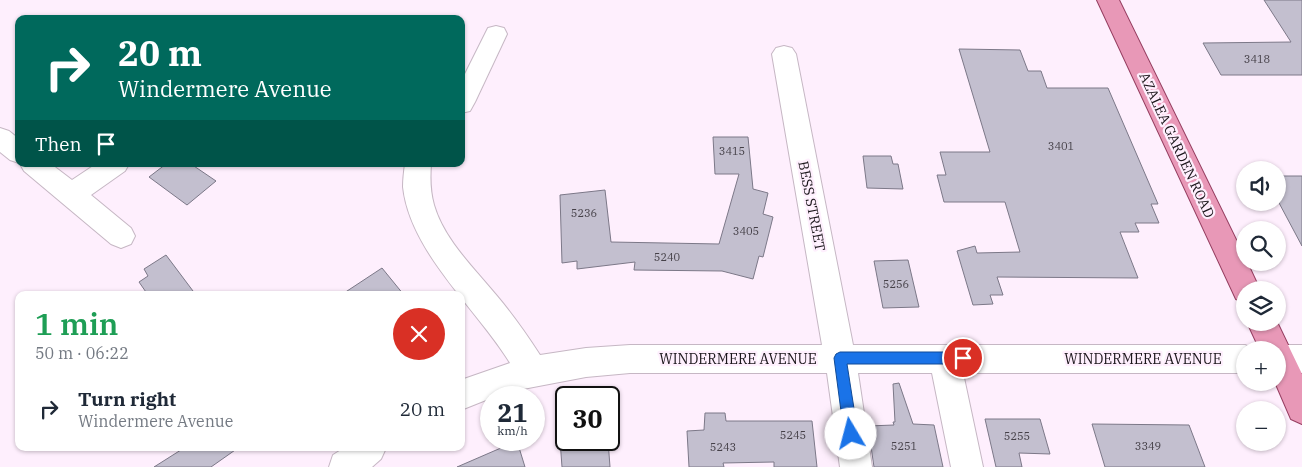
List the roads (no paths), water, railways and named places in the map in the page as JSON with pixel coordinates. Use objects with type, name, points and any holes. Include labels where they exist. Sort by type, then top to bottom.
[{"type":"main road","name":"AZALEA GARDEN ROAD","points":[[1108,0],[1242,281]]},
{"type":"main road","points":[[1286,367],[1302,408]]},
{"type":"street","points":[[465,98],[470,91],[488,47],[496,34]]},
{"type":"street","name":"BESS STREET","points":[[784,54],[840,358],[856,467]]},
{"type":"street","points":[[37,167],[121,236]]},
{"type":"street","points":[[72,194],[112,167]]},
{"type":"street","points":[[418,167],[418,193],[426,220],[436,241],[501,323],[532,370]]},
{"type":"street","points":[[944,358],[967,467]]},
{"type":"street","name":"WINDERMERE AVENUE","points":[[465,393],[532,370],[586,362],[630,359],[1236,359]]},
{"type":"street","points":[[345,467],[366,451]]}]
